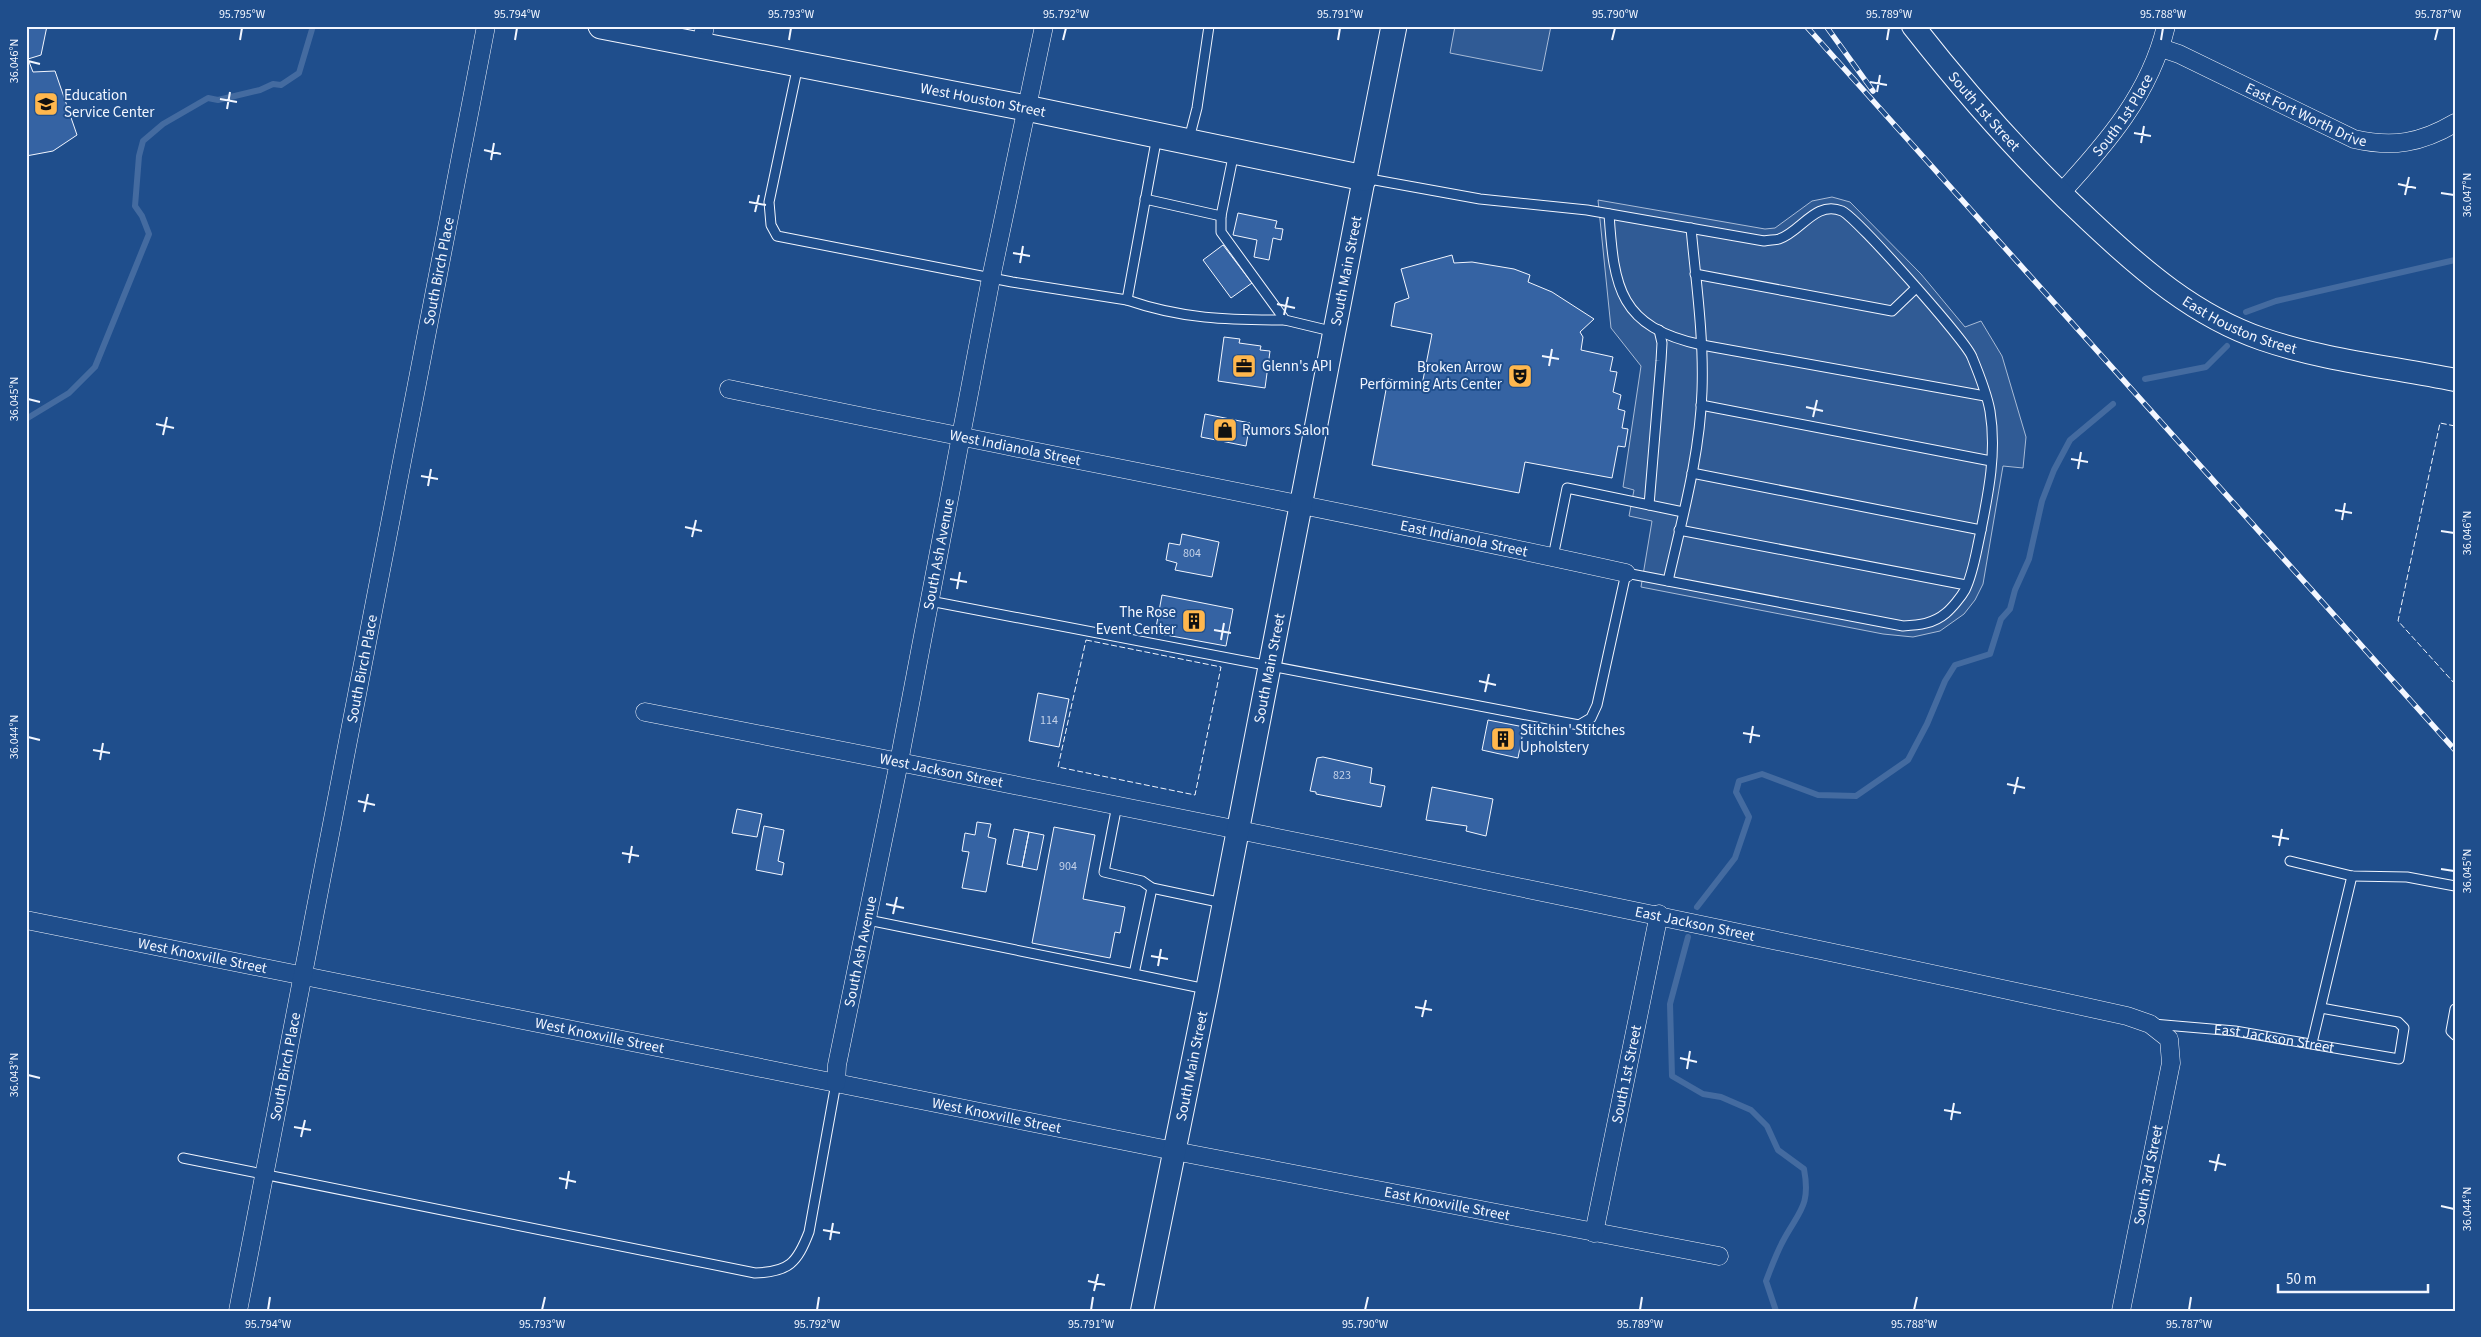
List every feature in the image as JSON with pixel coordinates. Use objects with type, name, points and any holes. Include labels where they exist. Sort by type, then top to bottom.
[{"type":"main road","name":"West Houston Street","points":[[601,26],[703,36],[798,65],[1026,108],[1364,178]]},
{"type":"main road","name":"South Main Street","points":[[1364,178],[1394,26]]},
{"type":"street","name":"South Birch Place","points":[[238,1311],[486,26]]},
{"type":"street","name":"South Ash Avenue","points":[[836,1083],[837,1065],[899,762],[991,278],[1044,26]]},
{"type":"street","name":"South 1st Street","points":[[1913,26],[1962,88],[2060,194]]},
{"type":"street","name":"South 1st Place","points":[[2060,194],[2108,139],[2134,105],[2161,48],[2166,26]]},
{"type":"street","name":"East Fort Worth Drive","points":[[2161,48],[2179,54],[2354,139],[2378,144],[2403,143],[2423,139],[2455,123]]},
{"type":"street","name":"South Main Street","points":[[1142,1311],[1336,332],[1364,178]]},
{"type":"street","name":"East Houston Street","points":[[2060,194],[2149,274],[2196,307],[2227,324],[2262,339],[2287,346],[2455,380]]},
{"type":"street","name":"West Indianola Street","points":[[729,389],[960,438],[1302,504]]},
{"type":"street","name":"East Indianola Street","points":[[1302,504],[1626,573]]},
{"type":"street","name":"West Jackson Street","points":[[645,712],[1238,830]]},
{"type":"street","name":"East Jackson Street","points":[[1238,830],[1658,914],[1862,960],[2127,1016],[2150,1024],[2169,1039]]},
{"type":"street","name":"South 1st Street","points":[[1594,1233],[1658,914]]},
{"type":"street","name":"West Knoxville Street","points":[[26,920],[1174,1151]]},
{"type":"street","name":"South 3rd Street","points":[[2121,1311],[2171,1063],[2169,1039]]},
{"type":"street","name":"East Knoxville Street","points":[[1174,1151],[1719,1256]]},
{"type":"lane","points":[[1189,142],[1197,108],[1209,26]]},
{"type":"lane","points":[[798,65],[769,202],[771,225],[777,236],[991,278],[1127,300],[1185,316],[1285,320],[1336,332]]},
{"type":"lane","points":[[1127,300],[1158,135]]},
{"type":"lane","points":[[1234,151],[1221,216],[1221,232],[1285,320]]},
{"type":"lane","points":[[930,601],[1578,726],[1591,718],[1597,706],[1626,573],[1903,626],[1926,624],[1946,613],[1966,585],[1974,562],[1981,530],[1989,488],[1991,461],[1990,411],[1972,354],[1859,224],[1842,211],[1825,209],[1814,214],[1780,239],[1764,240],[1609,214],[1480,199],[1364,178]]},
{"type":"lane","points":[[1146,199],[1221,216]]},
{"type":"lane","points":[[1609,214],[1612,265],[1618,287],[1626,302],[1637,316],[1659,330],[1686,342],[1985,396]]},
{"type":"lane","points":[[1668,581],[1692,473],[1701,405],[1702,345],[1690,228]]},
{"type":"lane","points":[[1695,274],[1892,311],[1916,288]]},
{"type":"lane","points":[[1649,505],[1662,361],[1662,343],[1659,330]]},
{"type":"lane","points":[[1701,405],[1991,461]]},
{"type":"lane","points":[[1692,473],[1981,530]]},
{"type":"lane","points":[[1553,557],[1567,488],[1683,512]]},
{"type":"lane","points":[[1679,530],[1966,585]]},
{"type":"lane","points":[[1117,805],[1104,872],[1142,881],[1152,888],[1224,903]]},
{"type":"lane","points":[[2290,861],[2352,876],[2407,878],[2455,886]]},
{"type":"lane","points":[[2312,1043],[2352,876]]},
{"type":"lane","points":[[1134,974],[1152,888]]},
{"type":"lane","points":[[868,920],[1207,990]]},
{"type":"lane","name":"East Jackson Street","points":[[2150,1024],[2175,1024],[2235,1030],[2400,1059],[2404,1028],[2398,1022],[2321,1008]]},
{"type":"lane","points":[[2455,1009],[2451,1031],[2455,1035]]},
{"type":"lane","points":[[183,1158],[263,1176],[755,1273],[766,1273],[783,1270],[793,1263],[802,1252],[809,1232],[836,1083]]},
{"type":"shaded area","points":[[1455,26],[1551,26],[1542,71],[1450,53]]},
{"type":"shaded area","points":[[1832,197],[1850,202],[1921,274],[1965,327],[1981,321],[2002,356],[2026,437],[2023,468],[2003,466],[1983,584],[1975,600],[1964,614],[1940,631],[1913,637],[1883,634],[1641,587],[1652,521],[1629,516],[1634,490],[1623,487],[1641,366],[1611,328],[1598,200],[1765,229],[1775,228],[1812,201]]},
{"type":"building","name":"Education Service Center","points":[[26,26],[47,26],[41,55],[28,59],[33,72],[55,71],[77,135],[53,151],[26,156]]},
{"type":"building","points":[[1238,213],[1277,221],[1275,228],[1283,229],[1281,240],[1273,238],[1269,260],[1254,257],[1257,240],[1233,235]]},
{"type":"building","points":[[1223,245],[1252,283],[1231,298],[1203,260]]},
{"type":"building","name":"Broken Arrow Performing Arts Center","points":[[1452,255],[1454,263],[1472,262],[1514,269],[1530,275],[1528,282],[1552,292],[1594,319],[1580,332],[1583,337],[1581,350],[1613,357],[1610,371],[1617,372],[1613,392],[1621,395],[1618,409],[1625,411],[1622,428],[1628,429],[1625,447],[1618,446],[1612,478],[1525,462],[1519,493],[1372,465],[1388,379],[1422,385],[1432,334],[1391,326],[1395,303],[1409,298],[1401,269]]},
{"type":"building","name":"Glenn's API","points":[[1224,337],[1240,339],[1239,343],[1261,346],[1260,350],[1270,351],[1265,388],[1218,381]]},
{"type":"building","name":"Rumors Salon","points":[[1205,414],[1250,423],[1246,446],[1201,437]]},
{"type":"building","points":[[1182,534],[1219,542],[1212,577],[1175,570],[1177,563],[1166,560],[1169,543],[1180,545]]},
{"type":"building","name":"The Rose Event Center","points":[[1162,595],[1233,609],[1226,646],[1155,633]]},
{"type":"building","points":[[1038,693],[1069,699],[1059,747],[1029,741]]},
{"type":"building","name":"Stitchin' Stitches Upholstery","points":[[1488,720],[1524,727],[1518,758],[1482,750]]},
{"type":"building","points":[[1323,757],[1372,768],[1370,783],[1385,786],[1381,807],[1316,794],[1316,792],[1310,791],[1317,758]]},
{"type":"building","points":[[1432,787],[1493,799],[1486,836],[1466,831],[1467,826],[1426,820]]},
{"type":"building","points":[[737,809],[762,814],[757,837],[732,833]]},
{"type":"building","points":[[977,822],[991,824],[988,837],[996,839],[986,892],[962,888],[969,852],[962,851],[965,833],[975,835]]},
{"type":"building","points":[[764,826],[784,830],[778,861],[784,863],[782,875],[756,870]]},
{"type":"building","points":[[1054,827],[1095,835],[1083,899],[1125,907],[1120,933],[1115,932],[1110,958],[1032,943]]},
{"type":"building","points":[[1014,829],[1029,832],[1022,867],[1007,864]]},
{"type":"building","points":[[1029,832],[1044,835],[1037,870],[1022,867]]},
{"type":"waterway","points":[[26,419],[69,393],[95,367],[149,234],[142,216],[135,206],[139,156],[143,141],[163,124],[208,98],[218,100],[260,90],[273,84],[281,85],[299,73],[313,26]]},
{"type":"waterway","points":[[2246,312],[2276,301],[2455,260]]},
{"type":"waterway","points":[[2145,379],[2206,367],[2227,346]]},
{"type":"waterway","points":[[1697,907],[1735,858],[1749,817],[1736,792],[1739,781],[1762,774],[1818,795],[1856,796],[1908,760],[1927,724],[1945,681],[1955,665],[1990,654],[2001,619],[2010,609],[2015,590],[2029,559],[2042,501],[2054,470],[2070,440],[2113,404]]},
{"type":"waterway","points":[[1688,937],[1670,1004],[1672,1076],[1703,1094],[1721,1097],[1751,1110],[1767,1126],[1778,1150],[1804,1169],[1806,1181],[1805,1200],[1799,1215],[1780,1246],[1766,1281],[1776,1311]]},
{"type":"railway","points":[[1806,26],[2455,750]]},
{"type":"railway","points":[[1826,26],[1873,91]]},
{"type":"fence","points":[[2455,426],[2440,423],[2398,621],[2455,684]]},
{"type":"fence","points":[[1086,640],[1221,667],[1195,795],[1058,767],[1086,640]]},
{"type":"place","name":"Education Service Center","points":[[46,104]]},
{"type":"place","name":"Glenn's API","points":[[1244,366]]},
{"type":"place","name":"Broken Arrow Performing Arts Center","points":[[1520,376]]},
{"type":"place","name":"Rumors Salon","points":[[1225,430]]},
{"type":"place","name":"The Rose Event Center","points":[[1194,621]]},
{"type":"place","name":"Stitchin' Stitches Upholstery","points":[[1503,739]]}]
